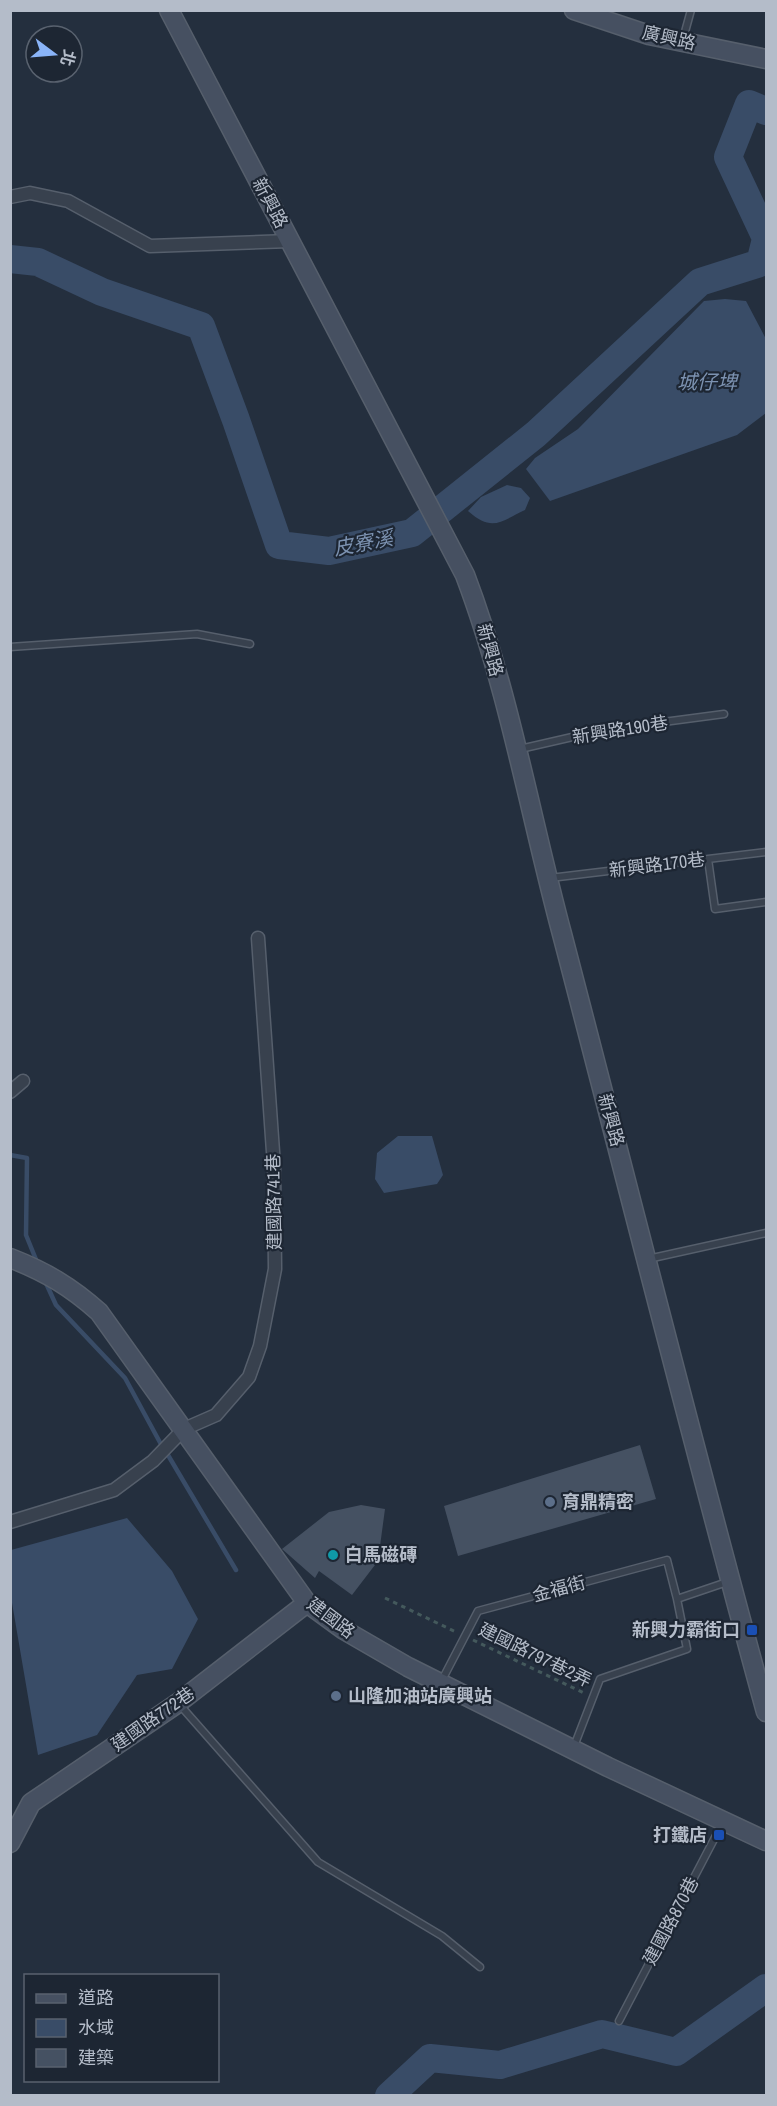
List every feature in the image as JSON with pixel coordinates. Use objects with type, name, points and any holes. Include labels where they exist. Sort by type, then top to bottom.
[{"type":"street","name":"新興路","points":[[169,10],[465,575],[484,626],[547,879],[766,1712]]},
{"type":"street","name":"廣興路","points":[[574,10],[649,35],[766,59]]},
{"type":"street","points":[[10,197],[30,193],[68,201],[150,246],[290,241]]},
{"type":"street","name":"建國路741巷","points":[[184,1429],[216,1415],[249,1377],[260,1346],[275,1269],[274,1166],[258,938]]},
{"type":"street","points":[[10,1092],[23,1081]]},
{"type":"street","name":"建國路","points":[[10,1258],[42,1272],[75,1291],[99,1312],[307,1603],[344,1630],[440,1683],[766,1841]]},
{"type":"street","points":[[10,1522],[114,1490],[153,1461],[184,1429]]},
{"type":"street","name":"建國路772巷","points":[[10,1844],[32,1803],[178,1703],[307,1603]]},
{"type":"lane","points":[[682,41],[691,10]]},
{"type":"lane","points":[[10,647],[197,634],[250,644]]},
{"type":"lane","name":"新興路190巷","points":[[516,750],[603,730],[724,714]]},
{"type":"lane","name":"新興路170巷","points":[[547,879],[766,852]]},
{"type":"lane","points":[[708,859],[715,909],[766,902]]},
{"type":"lane","points":[[648,1259],[766,1233]]},
{"type":"lane","name":"金福街","points":[[440,1683],[478,1611],[667,1560],[677,1599]]},
{"type":"lane","points":[[573,1749],[600,1679],[687,1649],[677,1599],[730,1581]]},
{"type":"lane","points":[[178,1703],[318,1863],[441,1936],[480,1967]]},
{"type":"lane","name":"建國路870巷","points":[[619,2020],[724,1821]]},
{"type":"path","name":"建國路797巷2弄","points":[[385,1598],[593,1698]]},
{"type":"water","name":"城仔埤","points":[[725,299],[746,301],[766,339],[766,413],[737,435],[550,501],[526,469],[535,458],[578,429],[704,301]]},
{"type":"water","points":[[507,485],[521,488],[530,498],[525,510],[496,523],[484,521],[468,511],[481,497]]},
{"type":"water","points":[[398,1136],[432,1136],[443,1175],[437,1184],[384,1193],[375,1179],[377,1153]]},
{"type":"water","points":[[127,1518],[172,1571],[198,1619],[172,1669],[137,1675],[97,1735],[38,1755],[11,1597],[11,1550]]},
{"type":"building","name":"育鼎精密","points":[[640,1445],[656,1499],[458,1556],[444,1506]]},
{"type":"building","name":"白馬磁磚","points":[[361,1505],[385,1509],[378,1561],[352,1595],[319,1571],[315,1578],[282,1549],[329,1512]]},
{"type":"waterway","name":"皮寮溪","points":[[766,111],[749,104],[728,157],[766,238]]},
{"type":"waterway","name":"皮寮溪","points":[[10,259],[38,262],[102,292],[201,326],[279,545],[329,551],[412,533],[536,434],[700,282],[760,263],[766,239]]},
{"type":"waterway","points":[[10,1155],[27,1158],[26,1235],[37,1262]]},
{"type":"waterway","points":[[45,1281],[56,1305],[125,1378],[163,1448]]},
{"type":"waterway","points":[[165,1450],[236,1570]]},
{"type":"waterway","points":[[389,2096],[430,2058],[500,2065],[602,2034],[676,2052],[766,1988]]},
{"type":"place","name":"育鼎精密","points":[[550,1502]]},
{"type":"place","name":"白馬磁磚","points":[[333,1555]]},
{"type":"place","name":"新興力霸街口","points":[[752,1630]]},
{"type":"place","name":"山隆加油站廣興站","points":[[336,1696]]},
{"type":"place","name":"打鐵店","points":[[719,1835]]}]
